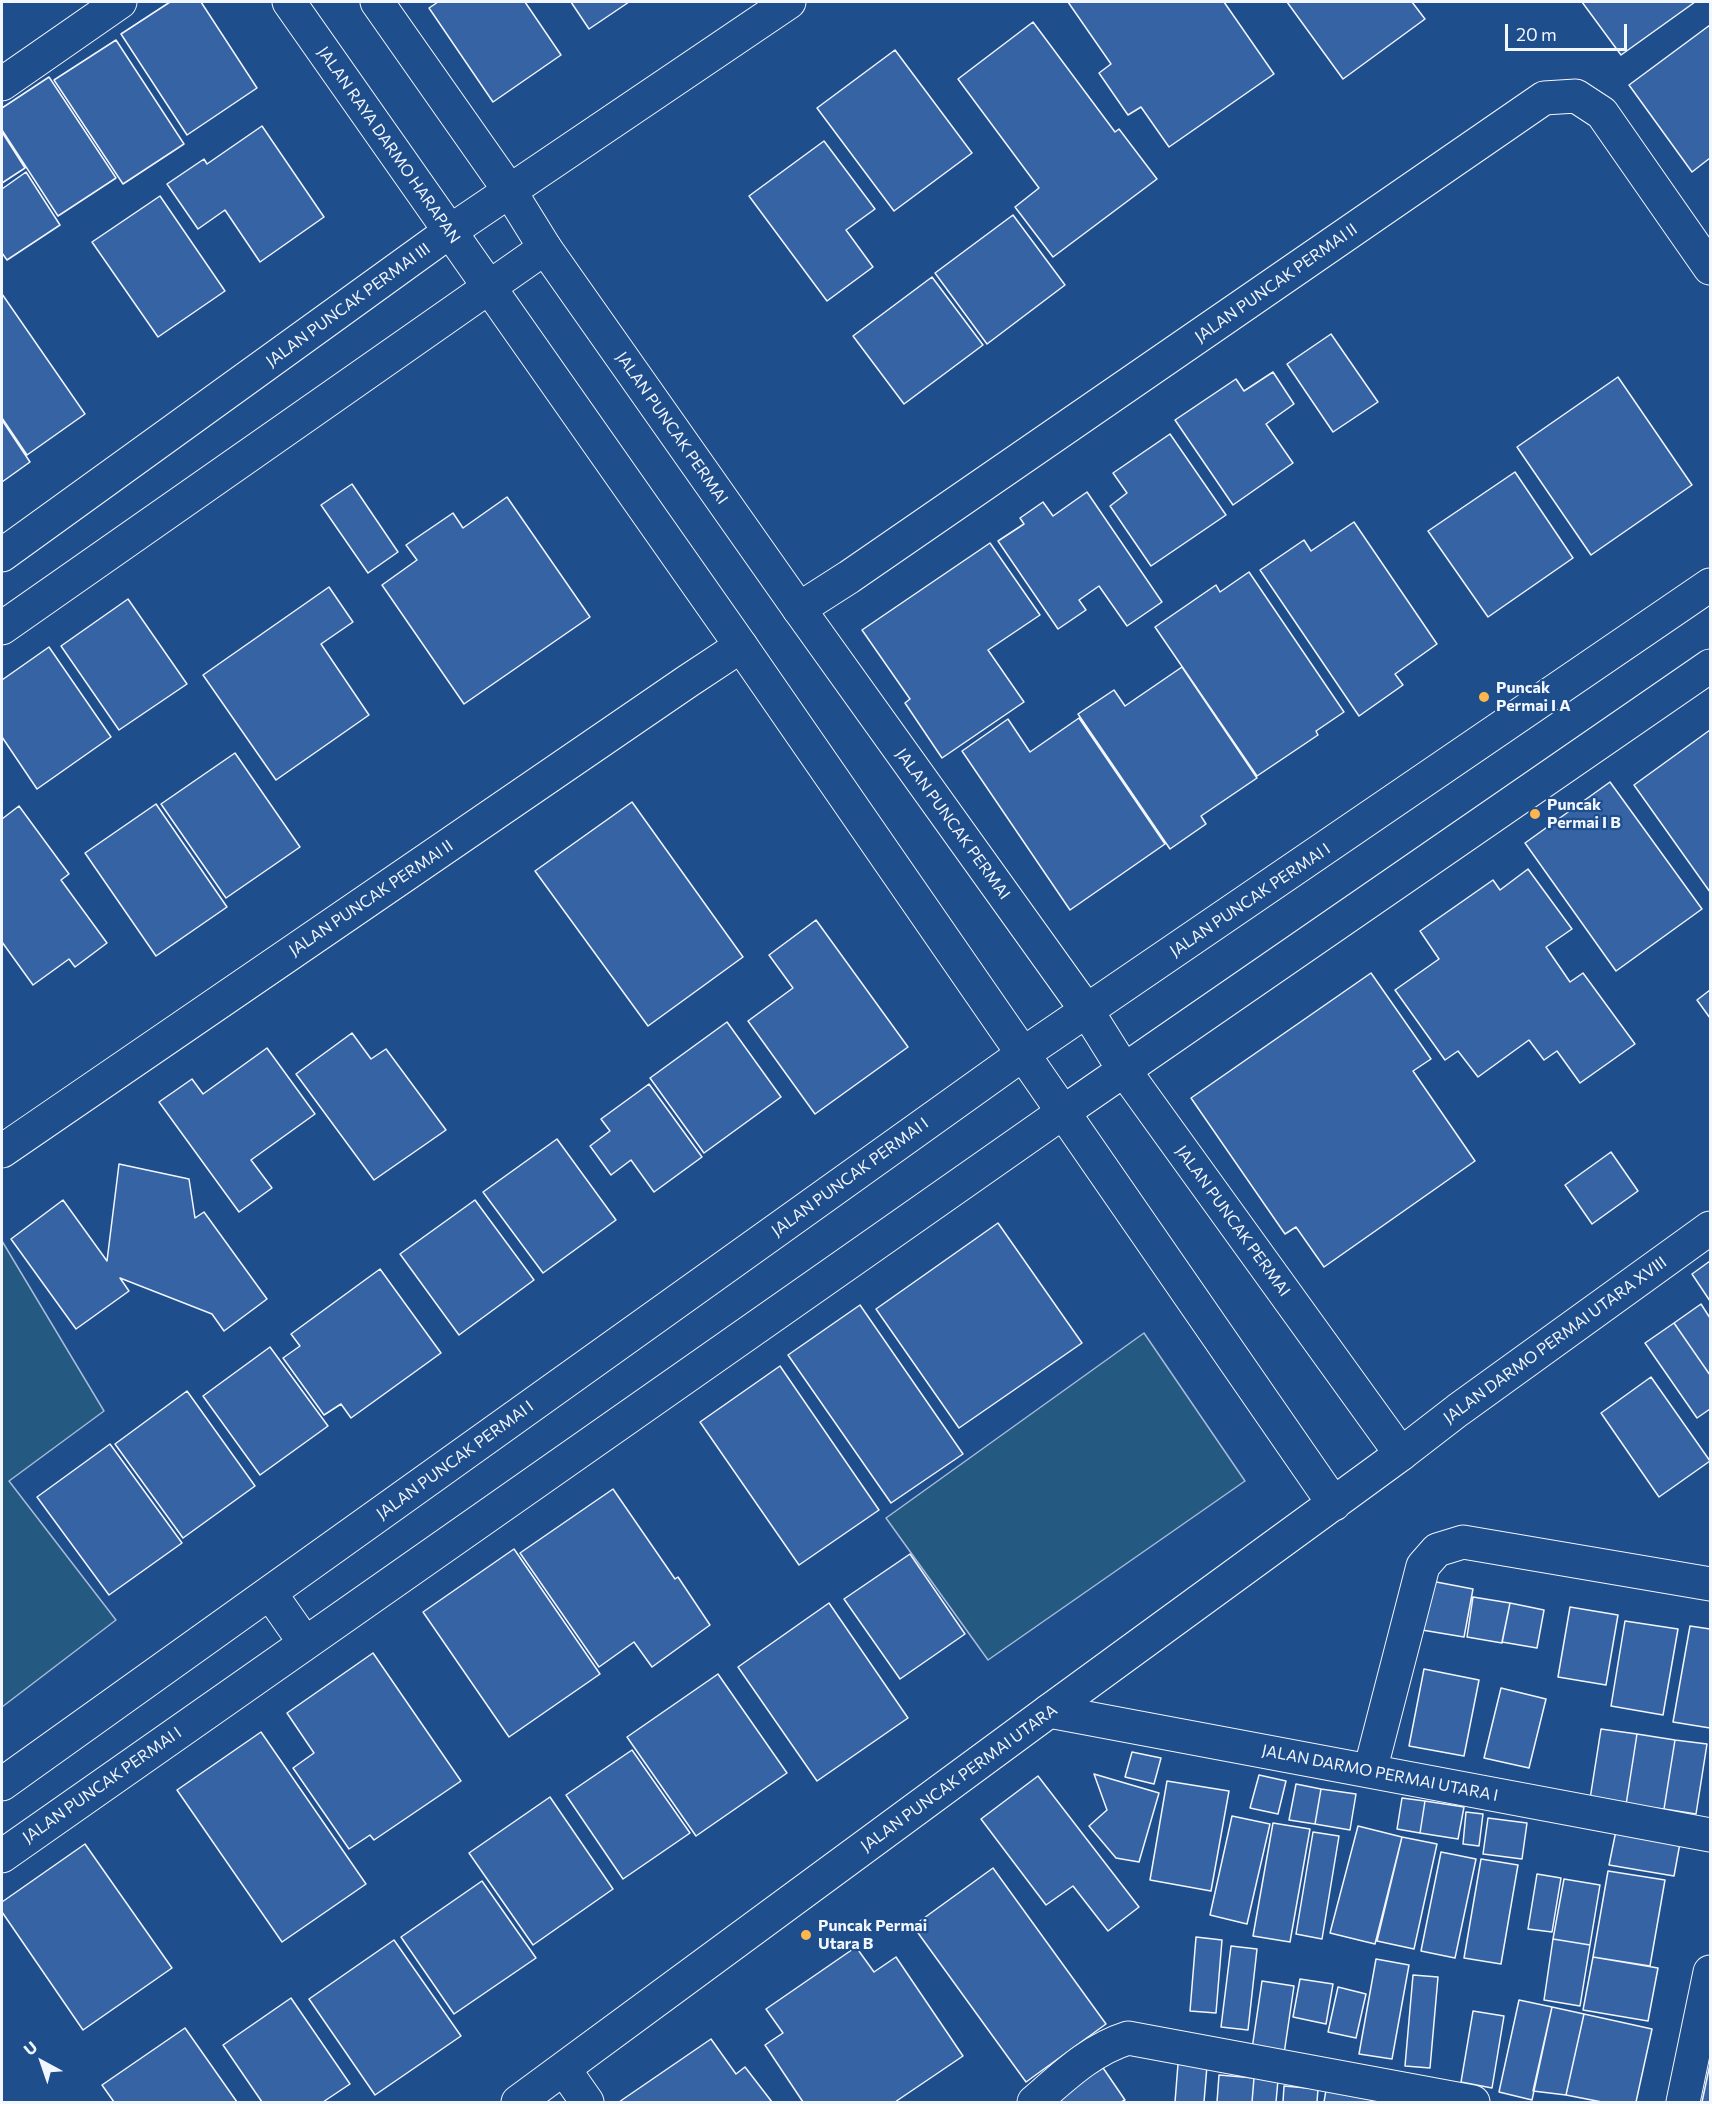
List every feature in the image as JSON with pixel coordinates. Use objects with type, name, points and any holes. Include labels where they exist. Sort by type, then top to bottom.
[{"type":"street","points":[[2,84],[120,2]]},
{"type":"street","name":"JALAN RAYA DARMO HARAPAN","points":[[289,2],[488,289]]},
{"type":"street","points":[[377,2],[521,183]]},
{"type":"street","name":"JALAN PUNCAK PERMAI III","points":[[2,555],[449,232],[789,2]]},
{"type":"street","name":"JALAN PUNCAK PERMAI II","points":[[799,609],[849,577],[1544,98],[1576,96],[1602,113],[1710,268]]},
{"type":"street","name":"JALAN PUNCAK PERMAI","points":[[521,183],[545,248],[799,609],[1087,1011],[1124,1070],[1401,1455]]},
{"type":"street","points":[[2,628],[545,248]]},
{"type":"street","points":[[488,289],[741,646],[1334,1504]]},
{"type":"street","name":"JALAN PUNCAK PERMAI I","points":[[2,1784],[1023,1054],[1710,585]]},
{"type":"street","name":"JALAN PUNCAK PERMAI II","points":[[2,1151],[741,646]]},
{"type":"street","name":"JALAN PUNCAK PERMAI I","points":[[2,1856],[1062,1113],[1710,666]]},
{"type":"street","name":"JALAN DARMO PERMAI UTARA XVIII","points":[[1401,1455],[1458,1410],[1710,1228]]},
{"type":"street","name":"JALAN PUNCAK PERMAI UTARA","points":[[518,2103],[1049,1711],[1401,1455]]},
{"type":"street","points":[[1370,1771],[1423,1566],[1437,1550],[1463,1542],[1710,1584]]},
{"type":"street","points":[[270,1593],[305,1643]]},
{"type":"street","name":"JALAN DARMO PERMAI UTARA I","points":[[1049,1711],[1710,1835]]},
{"type":"street","points":[[1683,2103],[1710,1972]]},
{"type":"street","points":[[1034,2103],[1083,2060],[1112,2043],[1128,2038],[1473,2103]]},
{"type":"street","points":[[564,2069],[587,2103]]},
{"type":"shaded area","points":[[2,1241],[104,1411],[9,1481],[116,1620],[2,1707]]},
{"type":"shaded area","points":[[1144,1333],[1245,1481],[988,1660],[886,1518]]},
{"type":"building","points":[[170,2],[201,2],[257,88],[187,135],[121,34]]},
{"type":"building","points":[[438,2],[525,2],[561,55],[493,102],[429,8]]},
{"type":"building","points":[[571,2],[629,2],[589,29]]},
{"type":"building","points":[[1068,2],[1224,2],[1274,74],[1169,147],[1141,107],[1128,115],[1099,73],[1111,64]]},
{"type":"building","points":[[1287,2],[1412,2],[1425,19],[1343,79]]},
{"type":"building","points":[[1582,2],[1695,2],[1621,55]]},
{"type":"building","points":[[1033,22],[1115,132],[1119,129],[1157,179],[1053,257],[1015,207],[1039,188],[958,79]]},
{"type":"building","points":[[1710,25],[1710,158],[1692,172],[1629,85]]},
{"type":"building","points":[[116,40],[184,144],[123,184],[54,80]]},
{"type":"building","points":[[895,50],[972,153],[894,211],[817,108]]},
{"type":"building","points":[[49,77],[116,178],[58,216],[2,130],[2,108]]},
{"type":"building","points":[[262,126],[324,217],[260,262],[225,210],[198,229],[167,184],[204,159],[207,164]]},
{"type":"building","points":[[2,132],[25,168],[2,183]]},
{"type":"building","points":[[824,141],[875,209],[846,230],[873,267],[827,301],[749,196]]},
{"type":"building","points":[[26,172],[60,225],[7,260],[2,253],[2,189]]},
{"type":"building","points":[[160,196],[225,291],[158,337],[92,242]]},
{"type":"building","points":[[1013,215],[1065,285],[987,344],[935,273]]},
{"type":"building","points":[[932,277],[983,345],[904,404],[853,336]]},
{"type":"building","points":[[2,294],[85,414],[27,455],[2,418]]},
{"type":"building","points":[[1331,334],[1378,402],[1333,432],[1287,364]]},
{"type":"building","points":[[1273,372],[1294,404],[1266,424],[1293,463],[1233,505],[1175,420],[1236,379],[1244,391]]},
{"type":"building","points":[[1618,377],[1692,485],[1591,555],[1517,447]]},
{"type":"building","points":[[2,420],[30,462],[2,482]]},
{"type":"building","points":[[1170,434],[1226,515],[1151,566],[1110,506],[1127,493],[1113,473]]},
{"type":"building","points":[[1515,472],[1573,558],[1488,617],[1428,531]]},
{"type":"building","points":[[352,484],[398,552],[368,573],[321,505]]},
{"type":"building","points":[[1087,492],[1162,602],[1127,626],[1099,586],[1079,600],[1086,610],[1058,629],[998,541],[1024,524],[1020,518],[1043,502],[1053,516]]},
{"type":"building","points":[[507,497],[590,617],[464,704],[382,585],[417,560],[406,545],[453,513],[463,528]]},
{"type":"building","points":[[1354,522],[1437,644],[1395,674],[1403,685],[1359,716],[1260,570],[1304,540],[1311,551]]},
{"type":"building","points":[[990,543],[1040,615],[988,650],[1024,702],[942,758],[905,703],[910,699],[862,630]]},
{"type":"building","points":[[1249,572],[1344,712],[1316,731],[1318,735],[1257,776],[1155,627],[1216,585],[1220,592]]},
{"type":"building","points":[[329,587],[353,622],[321,644],[369,715],[276,780],[203,675]]},
{"type":"building","points":[[128,599],[187,684],[119,730],[61,646]]},
{"type":"building","points":[[49,647],[111,737],[37,789],[2,737],[2,680]]},
{"type":"building","points":[[1182,667],[1257,778],[1201,816],[1206,824],[1170,849],[1078,714],[1114,690],[1125,706]]},
{"type":"building","points":[[1079,718],[1165,844],[1070,910],[962,751],[1008,719],[1030,752]]},
{"type":"building","points":[[1710,730],[1710,892],[1634,785]]},
{"type":"building","points":[[235,753],[300,847],[226,898],[161,804]]},
{"type":"building","points":[[1610,782],[1702,909],[1616,971],[1525,843]]},
{"type":"building","points":[[632,802],[743,957],[648,1026],[535,871]]},
{"type":"building","points":[[156,804],[227,907],[156,956],[85,853]]},
{"type":"building","points":[[19,806],[69,874],[61,880],[107,943],[75,967],[69,959],[33,985],[2,942],[2,819]]},
{"type":"building","points":[[1528,869],[1572,929],[1546,947],[1570,982],[1583,973],[1635,1044],[1580,1083],[1557,1051],[1544,1060],[1529,1040],[1478,1077],[1458,1051],[1445,1060],[1395,990],[1439,959],[1420,931],[1493,880],[1500,890]]},
{"type":"building","points":[[816,920],[908,1047],[815,1114],[748,1021],[793,988],[769,955]]},
{"type":"building","points":[[1371,973],[1431,1059],[1413,1071],[1475,1161],[1324,1267],[1296,1227],[1285,1234],[1191,1098]]},
{"type":"building","points":[[1710,990],[1710,1018],[1697,1000]]},
{"type":"building","points":[[727,1022],[781,1097],[704,1153],[650,1078]]},
{"type":"building","points":[[352,1033],[371,1059],[386,1049],[446,1130],[374,1180],[296,1074]]},
{"type":"building","points":[[267,1048],[315,1114],[251,1160],[272,1188],[239,1212],[159,1102],[192,1079],[203,1094]]},
{"type":"building","points":[[649,1084],[702,1157],[654,1192],[631,1160],[611,1175],[590,1146],[610,1131],[601,1119]]},
{"type":"building","points":[[557,1139],[616,1220],[543,1273],[483,1192]]},
{"type":"building","points":[[1611,1152],[1638,1191],[1592,1224],[1565,1185]]},
{"type":"building","points":[[119,1164],[189,1179],[195,1218],[204,1212],[267,1299],[224,1331],[212,1314],[120,1278],[129,1291],[76,1329],[11,1239],[63,1200],[107,1261]]},
{"type":"building","points":[[475,1200],[534,1280],[459,1335],[400,1254]]},
{"type":"building","points":[[998,1223],[1082,1343],[959,1428],[876,1309]]},
{"type":"building","points":[[1710,1261],[1710,1301],[1692,1274]]},
{"type":"building","points":[[380,1269],[441,1353],[351,1418],[341,1404],[324,1415],[283,1358],[300,1346],[291,1334]]},
{"type":"building","points":[[1701,1304],[1710,1318],[1710,1375],[1674,1323]]},
{"type":"building","points":[[860,1305],[963,1454],[891,1503],[788,1355]]},
{"type":"building","points":[[1674,1323],[1710,1375],[1710,1409],[1697,1418],[1645,1343]]},
{"type":"building","points":[[270,1347],[328,1426],[260,1475],[203,1396]]},
{"type":"building","points":[[780,1366],[879,1510],[799,1565],[700,1422]]},
{"type":"building","points":[[1651,1377],[1710,1461],[1659,1497],[1601,1413]]},
{"type":"building","points":[[187,1391],[255,1486],[183,1538],[115,1444]]},
{"type":"building","points":[[110,1444],[182,1543],[109,1595],[37,1497]]},
{"type":"building","points":[[613,1489],[675,1579],[678,1577],[710,1625],[652,1667],[634,1642],[599,1667],[520,1553]]},
{"type":"building","points":[[514,1549],[600,1674],[509,1737],[423,1612]]},
{"type":"building","points":[[910,1554],[965,1634],[900,1679],[844,1599]]},
{"type":"building","points":[[1431,1581],[1473,1589],[1464,1637],[1422,1630]]},
{"type":"building","points":[[1473,1597],[1510,1603],[1502,1643],[1467,1637]]},
{"type":"building","points":[[829,1603],[908,1718],[817,1781],[738,1667]]},
{"type":"building","points":[[1510,1603],[1544,1610],[1537,1648],[1502,1642]]},
{"type":"building","points":[[1570,1607],[1618,1615],[1606,1685],[1558,1677]]},
{"type":"building","points":[[1625,1621],[1678,1629],[1663,1715],[1611,1706]]},
{"type":"building","points":[[1690,1626],[1710,1629],[1710,1728],[1673,1722]]},
{"type":"building","points":[[373,1653],[461,1781],[374,1840],[370,1835],[349,1849],[293,1768],[314,1753],[287,1713]]},
{"type":"building","points":[[1424,1669],[1479,1680],[1464,1756],[1409,1746]]},
{"type":"building","points":[[718,1674],[787,1773],[696,1836],[627,1737]]},
{"type":"building","points":[[1501,1688],[1546,1699],[1529,1768],[1484,1758]]},
{"type":"building","points":[[1601,1729],[1637,1734],[1626,1805],[1590,1799]]},
{"type":"building","points":[[261,1732],[366,1884],[282,1942],[177,1790]]},
{"type":"building","points":[[1637,1734],[1675,1740],[1664,1809],[1626,1805]]},
{"type":"building","points":[[1675,1740],[1707,1744],[1696,1814],[1664,1809]]},
{"type":"building","points":[[632,1750],[690,1833],[623,1879],[566,1795]]},
{"type":"building","points":[[1132,1752],[1161,1758],[1154,1784],[1125,1777]]},
{"type":"building","points":[[1094,1774],[1159,1793],[1139,1862],[1116,1858],[1089,1826],[1107,1810]]},
{"type":"building","points":[[1259,1775],[1286,1781],[1278,1814],[1250,1808]]},
{"type":"building","points":[[1038,1776],[1139,1907],[1108,1931],[1073,1886],[1046,1905],[981,1819]]},
{"type":"building","points":[[1167,1781],[1229,1791],[1211,1891],[1150,1880]]},
{"type":"building","points":[[1296,1784],[1321,1789],[1315,1824],[1289,1820]]},
{"type":"building","points":[[1321,1789],[1356,1794],[1350,1830],[1315,1824]]},
{"type":"building","points":[[550,1797],[613,1889],[533,1945],[469,1853]]},
{"type":"building","points":[[1402,1798],[1425,1801],[1420,1833],[1397,1829]]},
{"type":"building","points":[[1425,1801],[1464,1807],[1458,1839],[1420,1833]]},
{"type":"building","points":[[1466,1812],[1483,1814],[1479,1846],[1463,1844]]},
{"type":"building","points":[[1232,1816],[1270,1824],[1247,1924],[1210,1915]]},
{"type":"building","points":[[1488,1818],[1527,1823],[1522,1859],[1483,1854]]},
{"type":"building","points":[[1618,1821],[1682,1832],[1674,1876],[1609,1865]]},
{"type":"building","points":[[1273,1823],[1310,1829],[1290,1942],[1253,1936]]},
{"type":"building","points":[[1358,1826],[1402,1837],[1375,1944],[1330,1933]]},
{"type":"building","points":[[1313,1832],[1339,1836],[1322,1939],[1296,1934]]},
{"type":"building","points":[[1402,1837],[1437,1844],[1414,1949],[1377,1941]]},
{"type":"building","points":[[85,1844],[172,1968],[83,2030],[2,1912],[2,1902]]},
{"type":"building","points":[[1441,1852],[1476,1859],[1455,1958],[1421,1951]]},
{"type":"building","points":[[1481,1859],[1518,1865],[1501,1964],[1464,1958]]},
{"type":"building","points":[[993,1868],[1106,2024],[1026,2082],[913,1926]]},
{"type":"building","points":[[1608,1871],[1665,1880],[1650,1966],[1593,1957]]},
{"type":"building","points":[[1537,1874],[1561,1878],[1552,1932],[1528,1929]]},
{"type":"building","points":[[1564,1879],[1600,1885],[1590,1945],[1553,1939]]},
{"type":"building","points":[[482,1881],[536,1958],[454,2014],[401,1937]]},
{"type":"building","points":[[1196,1937],[1222,1940],[1216,2013],[1190,2011]]},
{"type":"building","points":[[1553,1939],[1590,1945],[1580,2006],[1544,2000]]},
{"type":"building","points":[[394,1940],[461,2036],[375,2095],[309,1999]]},
{"type":"building","points":[[1231,1946],[1257,1949],[1248,2030],[1221,2027]]},
{"type":"building","points":[[856,1947],[874,1972],[896,1957],[963,2056],[895,2102],[803,2102],[765,2045],[783,2033],[766,2009]]},
{"type":"building","points":[[1593,1957],[1658,1968],[1648,2021],[1583,2010]]},
{"type":"building","points":[[1376,1959],[1409,1965],[1392,2059],[1359,2054]]},
{"type":"building","points":[[1413,1975],[1438,1977],[1430,2068],[1405,2066]]},
{"type":"building","points":[[1300,1979],[1333,1984],[1326,2024],[1293,2017]]},
{"type":"building","points":[[1262,1981],[1294,1986],[1284,2054],[1252,2049]]},
{"type":"building","points":[[1338,1987],[1366,1994],[1356,2038],[1328,2032]]},
{"type":"building","points":[[291,1998],[350,2084],[323,2102],[262,2102],[223,2045]]},
{"type":"building","points":[[1519,2000],[1552,2007],[1532,2100],[1499,2092]]},
{"type":"building","points":[[1552,2007],[1584,2014],[1566,2095],[1533,2091]]},
{"type":"building","points":[[1473,2011],[1504,2016],[1492,2088],[1461,2082]]},
{"type":"building","points":[[1584,2014],[1652,2029],[1636,2102],[1602,2102],[1566,2095]]},
{"type":"building","points":[[185,2028],[237,2102],[114,2102],[102,2085]]},
{"type":"building","points":[[711,2039],[736,2074],[745,2067],[772,2102],[619,2102]]},
{"type":"building","points":[[1099,2062],[1125,2100],[1121,2102],[1042,2102]]},
{"type":"building","points":[[1178,2064],[1207,2066],[1204,2102],[1175,2102]]},
{"type":"building","points":[[1710,2064],[1710,2102],[1702,2102]]},
{"type":"building","points":[[1219,2075],[1254,2078],[1252,2102],[1217,2102]]},
{"type":"building","points":[[1254,2078],[1278,2080],[1276,2102],[1252,2102]]},
{"type":"building","points":[[1284,2086],[1318,2089],[1317,2102],[1283,2102]]},
{"type":"building","points":[[1326,2090],[1372,2096],[1371,2102],[1324,2102]]},
{"type":"place","name":"Puncak Permai I A","points":[[1484,697]]},
{"type":"place","name":"Puncak Permai I B","points":[[1535,814]]},
{"type":"place","name":"Puncak Permai Utara B","points":[[806,1935]]}]
